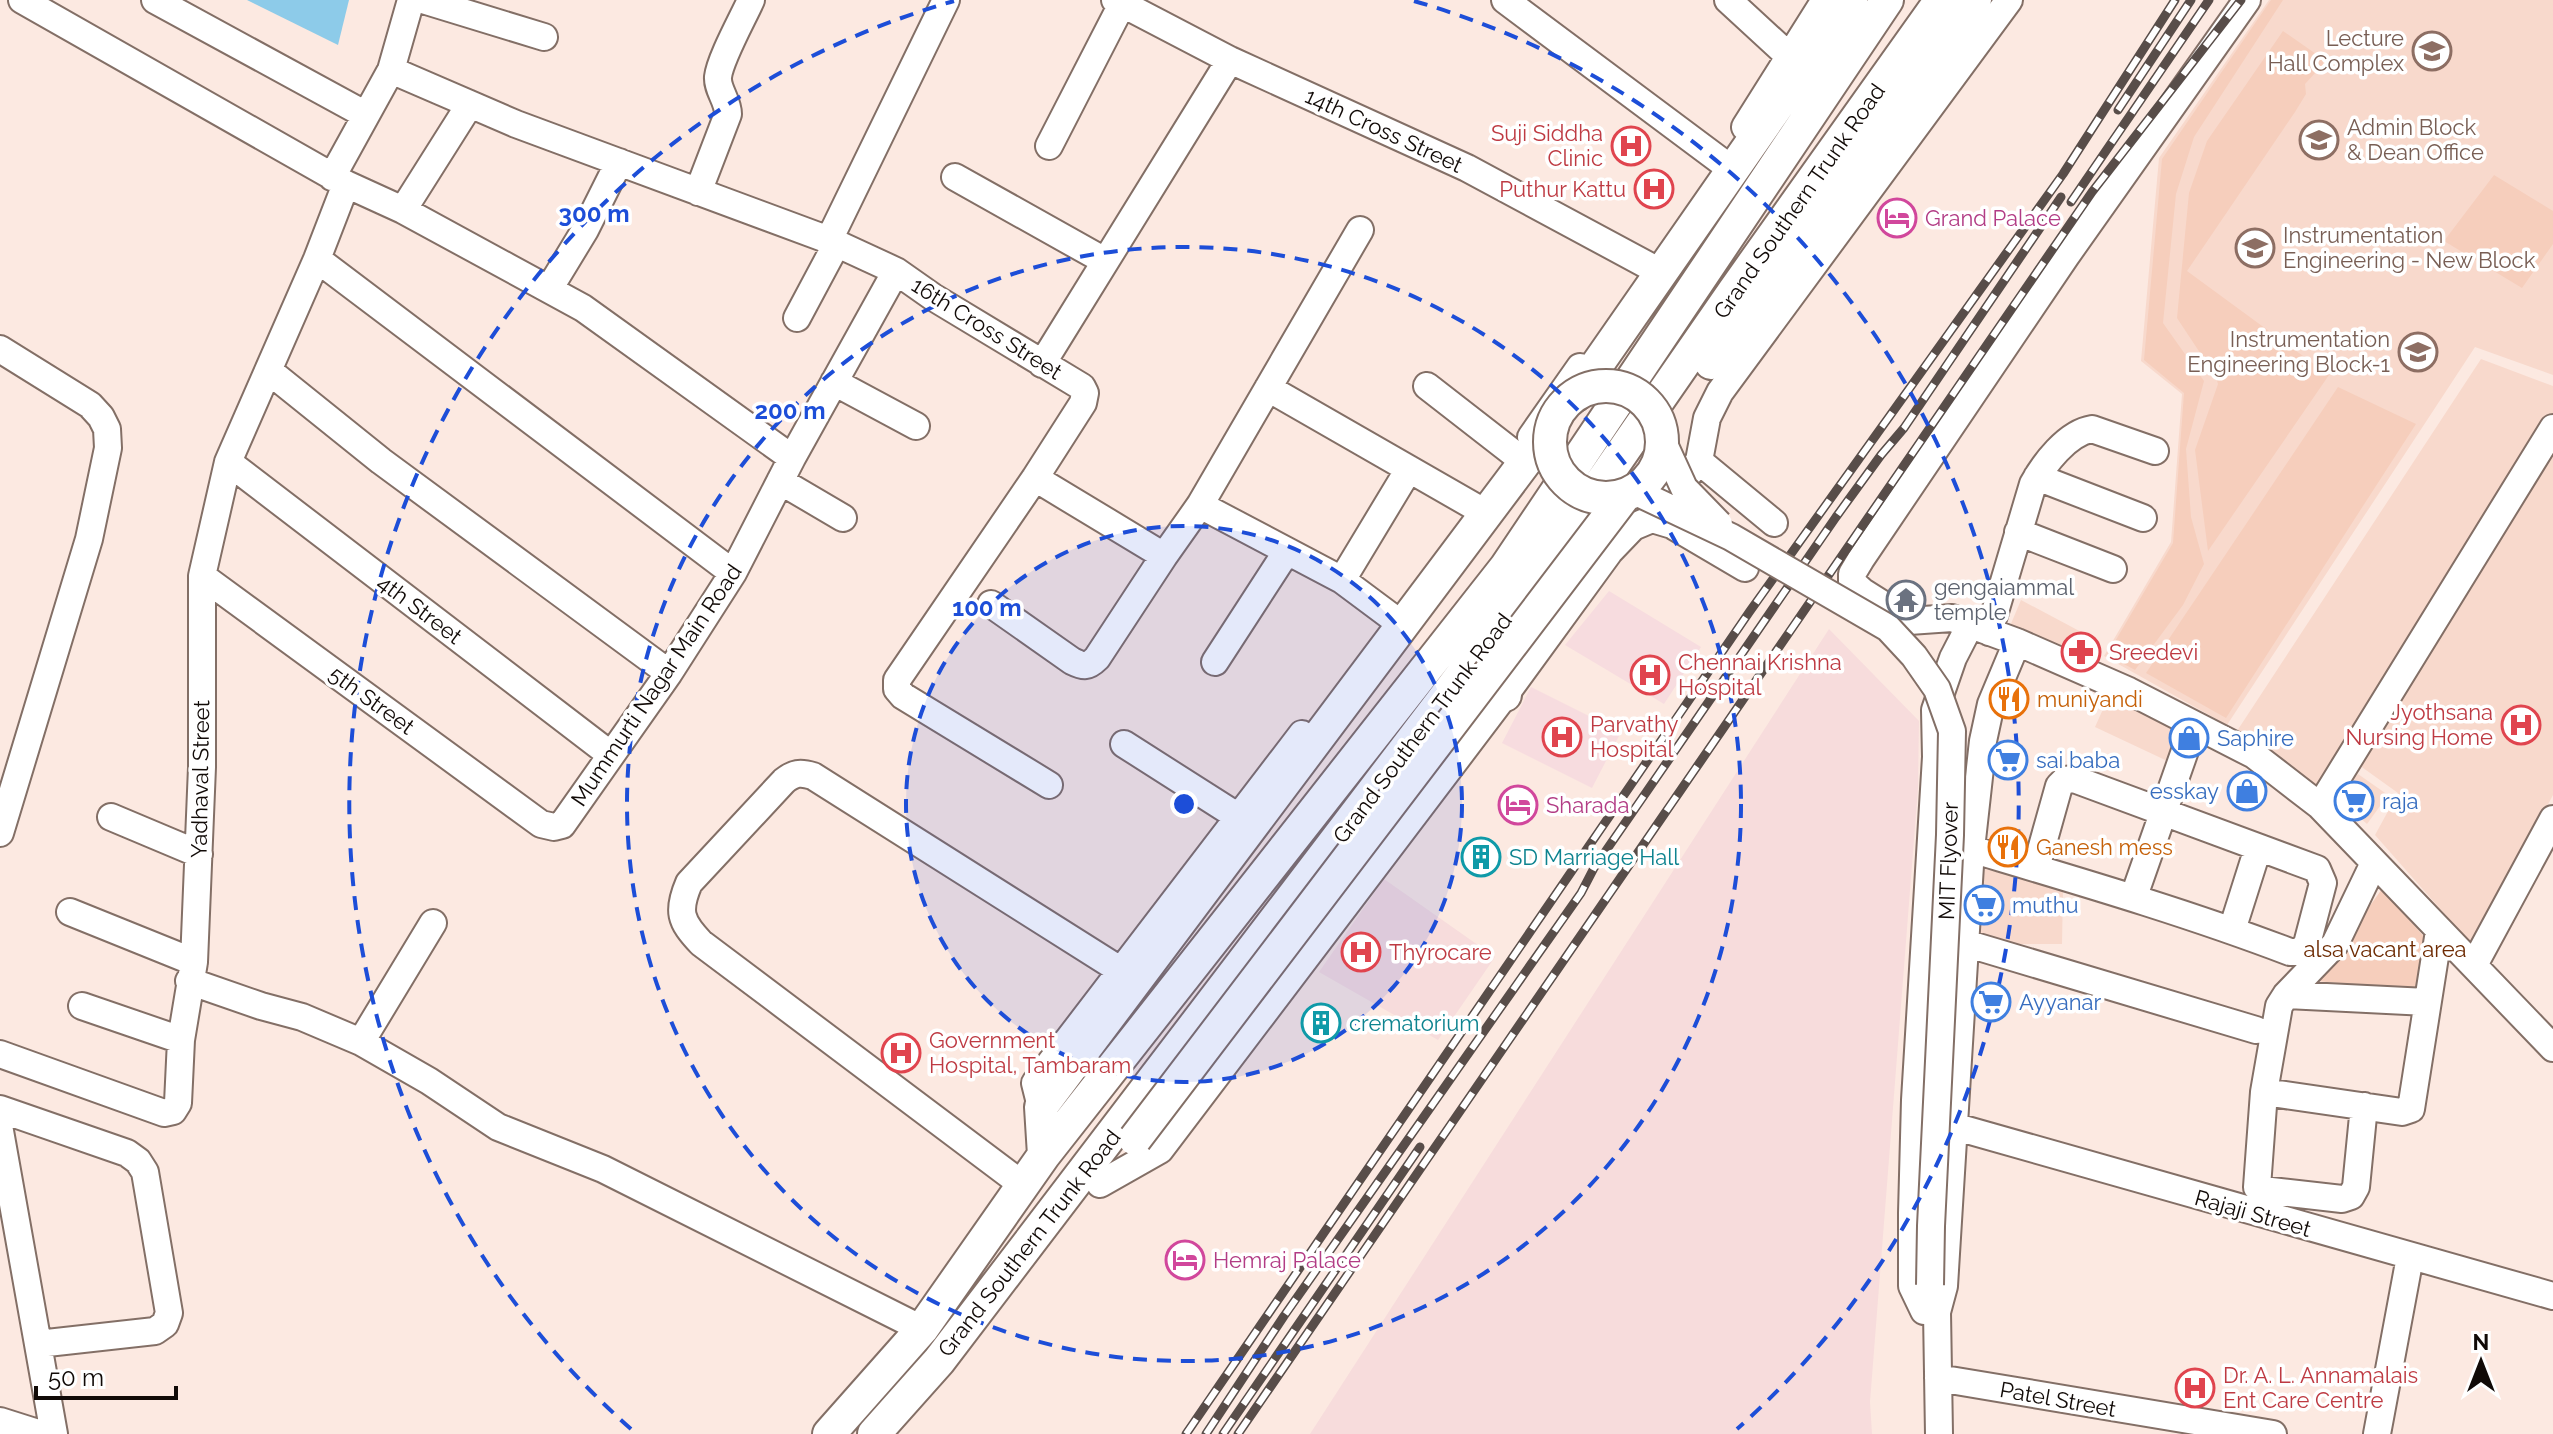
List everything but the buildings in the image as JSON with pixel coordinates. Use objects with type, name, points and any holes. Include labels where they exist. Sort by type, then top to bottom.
[{"type":"main road","points":[[1044,1155],[1047,1099],[1552,426],[1557,414],[1576,395],[1851,0]]},
{"type":"main road","name":"Grand Southern Trunk Road","points":[[829,1434],[922,1329],[1044,1155],[1506,567],[1887,0]]},
{"type":"main road","name":"Grand Southern Trunk Road","points":[[874,1434],[1086,1187],[1529,587],[1941,0]]},
{"type":"main road","points":[[1086,1187],[1135,1139],[1630,493],[1655,471],[1662,436],[1975,0]]},
{"type":"main road","points":[[1576,395],[1592,388],[1610,386],[1628,390],[1655,413],[1662,436]]},
{"type":"main road","points":[[1552,426],[1550,444],[1553,461],[1561,477],[1574,489],[1608,499],[1630,493]]},
{"type":"main road","points":[[1468,668],[1505,695]]},
{"type":"street","points":[[22,0],[339,180],[403,210],[583,308],[843,518]]},
{"type":"street","points":[[155,0],[366,115]]},
{"type":"street","points":[[391,70],[411,0]]},
{"type":"street","points":[[423,0],[544,37]]},
{"type":"street","points":[[698,192],[728,114],[728,103],[719,84],[720,69],[751,0]]},
{"type":"street","points":[[797,318],[946,0]]},
{"type":"street","points":[[1505,0],[1722,162]]},
{"type":"street","points":[[1728,0],[1790,57]]},
{"type":"street","points":[[1047,1099],[1035,1083],[1237,816],[1549,414],[1722,162],[1825,0]]},
{"type":"street","points":[[1086,1187],[1160,1150],[1439,795],[1505,695],[1616,544],[1633,527],[1652,519],[1699,461],[1707,418],[1720,392],[2009,0]]},
{"type":"street","points":[[2247,0],[2066,256],[1852,574],[1852,582],[1909,621],[1970,625],[2017,642],[2129,691],[2254,755],[2320,806],[2553,1048]]},
{"type":"street","points":[[1049,146],[1118,2]]},
{"type":"street","name":"14th Cross Street","points":[[1118,2],[1230,60],[1467,168],[1649,266]]},
{"type":"street","points":[[1042,364],[1230,60]]},
{"type":"street","name":"Yadhaval Street","points":[[0,1054],[164,1113],[173,1111],[178,1103],[181,1040],[192,972],[199,854],[202,576],[228,462],[317,259],[339,180],[366,115],[391,70]]},
{"type":"street","name":"16th Cross Street","points":[[391,70],[619,162],[833,242],[896,271],[933,297],[1082,387],[1085,393],[1083,403],[897,680],[897,689],[903,696],[1049,785]]},
{"type":"street","points":[[403,210],[470,104]]},
{"type":"street","points":[[554,281],[585,230],[619,162]]},
{"type":"street","points":[[955,177],[1105,261]]},
{"type":"street","points":[[991,604],[1072,661],[1089,666],[1097,658],[1200,505],[1360,230]]},
{"type":"street","points":[[317,259],[733,573]]},
{"type":"street","name":"Mummurti Nagar Main Road","points":[[541,824],[562,825],[669,673],[733,573],[896,271]]},
{"type":"street","points":[[0,349],[90,405],[107,429],[108,448],[89,539],[0,833]]},
{"type":"street","points":[[269,371],[381,461],[669,673]]},
{"type":"street","points":[[834,382],[916,426]]},
{"type":"street","points":[[1427,386],[1517,456]]},
{"type":"street","points":[[1268,388],[1477,508]]},
{"type":"street","points":[[2320,806],[2553,428]]},
{"type":"street","points":[[1939,1434],[1938,1378],[1930,1301],[1912,1286],[1916,1084],[1936,757],[1935,710],[1953,658],[2018,532],[2041,470],[2083,431],[2097,429],[2155,451]]},
{"type":"street","name":"MIT Flyover","points":[[1662,436],[1684,488],[1731,537]]},
{"type":"street","points":[[1699,461],[1774,523]]},
{"type":"street","name":"4th Street","points":[[228,462],[611,755]]},
{"type":"street","points":[[1342,580],[1409,469]]},
{"type":"street","points":[[2037,477],[2143,518]]},
{"type":"street","points":[[1035,478],[1164,556]]},
{"type":"street","name":"MIT Flyover","points":[[1630,493],[1731,537],[1888,628],[1914,656],[1937,689],[1952,731],[1950,835],[1931,1212],[1930,1301]]},
{"type":"street","points":[[1200,505],[1342,580],[1393,618]]},
{"type":"street","points":[[1652,519],[1672,525],[1745,568]]},
{"type":"street","points":[[2018,532],[2113,569]]},
{"type":"street","points":[[1215,662],[1287,551]]},
{"type":"street","name":"5th Street","points":[[202,576],[541,824]]},
{"type":"street","points":[[1922,1434],[1930,1301],[1944,1286],[1971,849],[1983,741],[1991,704],[2017,642]]},
{"type":"street","points":[[2134,896],[2194,725]]},
{"type":"street","points":[[1124,744],[1237,816]]},
{"type":"street","points":[[1023,1185],[701,943],[684,926],[682,916],[683,897],[689,883],[784,781],[802,772],[813,776],[1120,970]]},
{"type":"street","points":[[1971,849],[2036,868],[2134,896],[2290,952],[2300,952],[2307,944],[2323,883],[2317,869],[2074,779],[2065,780],[2059,786],[2036,868]]},
{"type":"street","points":[[111,817],[199,854]]},
{"type":"street","points":[[2474,965],[2553,819]]},
{"type":"street","points":[[2232,930],[2258,848]]},
{"type":"street","points":[[2364,1106],[2356,1187],[2351,1196],[2342,1199],[2257,1187],[2264,1092],[2279,1006],[2335,944],[2374,863]]},
{"type":"street","points":[[70,912],[261,1006],[302,1017],[361,1042],[429,1081],[498,1127],[603,1169],[922,1329]]},
{"type":"street","points":[[361,1042],[433,923]]},
{"type":"street","points":[[2264,1092],[2402,1112],[2411,1109],[2439,931]]},
{"type":"street","points":[[1965,943],[2256,1030]]},
{"type":"street","points":[[2286,995],[2427,1002]]},
{"type":"street","points":[[82,1006],[181,1040]]},
{"type":"street","points":[[0,1109],[127,1153],[138,1161],[145,1172],[169,1313],[165,1324],[155,1331],[38,1344]]},
{"type":"street","name":"Rajaji Street","points":[[1953,1126],[2553,1296]]},
{"type":"street","points":[[0,1131],[54,1434]]},
{"type":"street","points":[[2377,1434],[2410,1257]]},
{"type":"street","name":"Patel Street","points":[[1938,1378],[2273,1434]]},
{"type":"street","points":[[0,1421],[41,1434]]},
{"type":"shaded area","points":[[2269,0],[2553,0],[2553,375],[2475,347],[2227,725],[2104,656],[2171,542],[2182,394],[2141,361],[2159,158]]},
{"type":"shaded area","points":[[2481,359],[2553,386],[2553,795],[2472,945],[2375,835],[2398,793],[2345,755],[2319,792],[2237,731]]},
{"type":"shaded area","name":"Chennai Krishna Hospital","points":[[1609,591],[1701,647],[1664,704],[1565,645]]},
{"type":"shaded area","points":[[2021,600],[2100,642],[2088,661],[2010,626]]},
{"type":"shaded area","points":[[1829,629],[1919,721],[1918,788],[1870,1402],[1872,1434],[1310,1434]]},
{"type":"shaded area","name":"Parvathy Hospital","points":[[1531,687],[1621,732],[1592,788],[1502,743]]},
{"type":"shaded area","points":[[2108,698],[2195,736],[2178,766],[2095,727]]},
{"type":"shaded area","points":[[2358,774],[2388,795],[2367,824],[2338,798]]},
{"type":"shaded area","points":[[1979,867],[2063,890],[2062,944],[1975,944]]},
{"type":"shaded area","points":[[1384,879],[1495,957],[1438,1040],[1319,972]]},
{"type":"green space","points":[[2271,0],[2283,0],[2194,137],[2176,194],[2163,323],[2204,381],[2186,449],[2191,517],[2204,564],[2183,605],[2135,670],[2107,655],[2173,543],[2184,393],[2144,360],[2162,159]]},
{"type":"green space","points":[[2283,31],[2326,61],[2305,84],[2306,94],[2295,112],[2187,271],[2329,375],[2208,551],[2195,450],[2218,384],[2177,318],[2189,193],[2207,141]]},
{"type":"green space","points":[[2494,175],[2553,211],[2553,244],[2522,288],[2444,241]]},
{"type":"green space","points":[[2338,387],[2416,424],[2226,718],[2146,673]]},
{"type":"green space","name":"alsa vacant area","points":[[2382,889],[2427,940],[2426,991],[2316,981]]},
{"type":"water","points":[[247,0],[349,0],[338,45]]},
{"type":"railway","points":[[1186,1434],[1750,611],[2063,174],[2175,0]]},
{"type":"railway","points":[[2118,110],[2191,0]]},
{"type":"railway","points":[[2071,202],[2209,0]]},
{"type":"railway","points":[[1238,1434],[2092,192],[2241,0]]},
{"type":"railway","points":[[1206,1434],[1284,1316],[1581,893],[1594,868],[1836,517],[1904,428],[2061,197]]},
{"type":"railway","points":[[1223,1434],[1420,1147]]},
{"type":"place","name":"Lecture Hall Complex","points":[[2432,51]]},
{"type":"place","name":"Admin Block & Dean Office","points":[[2319,140]]},
{"type":"place","name":"Suji Siddha Clinic","points":[[1631,146]]},
{"type":"place","name":"Puthur Kattu","points":[[1654,189]]},
{"type":"place","name":"Grand Palace","points":[[1897,218]]},
{"type":"place","name":"Instrumentation Engineering - New Block","points":[[2255,248]]},
{"type":"place","name":"Instrumentation Engineering Block-1","points":[[2418,352]]},
{"type":"place","name":"gengaiammal temple","points":[[1906,600]]},
{"type":"place","name":"Sreedevi","points":[[2081,652]]},
{"type":"place","name":"Chennai Krishna Hospital","points":[[1650,675]]},
{"type":"place","name":"muniyandi","points":[[2009,699]]},
{"type":"place","name":"Jyothsana Nursing Home","points":[[2521,725]]},
{"type":"place","name":"Parvathy Hospital","points":[[1562,737]]},
{"type":"place","name":"Saphire","points":[[2189,738]]},
{"type":"place","name":"sai baba","points":[[2008,760]]},
{"type":"place","name":"esskay","points":[[2247,791]]},
{"type":"place","name":"raja","points":[[2354,801]]},
{"type":"place","name":"Sharada","points":[[1518,805]]},
{"type":"place","name":"Ganesh mess","points":[[2008,847]]},
{"type":"place","name":"SD Marriage Hall","points":[[1481,857]]},
{"type":"place","name":"muthu","points":[[1984,905]]},
{"type":"place","name":"Thyrocare","points":[[1361,952]]},
{"type":"place","name":"Ayyanar","points":[[1991,1002]]},
{"type":"place","name":"crematorium","points":[[1321,1023]]},
{"type":"place","name":"Government Hospital, Tambaram","points":[[901,1053]]},
{"type":"place","name":"Hemraj Palace","points":[[1185,1260]]},
{"type":"place","name":"Dr. A. L. Annamalais Ent Care Centre","points":[[2195,1388]]}]
